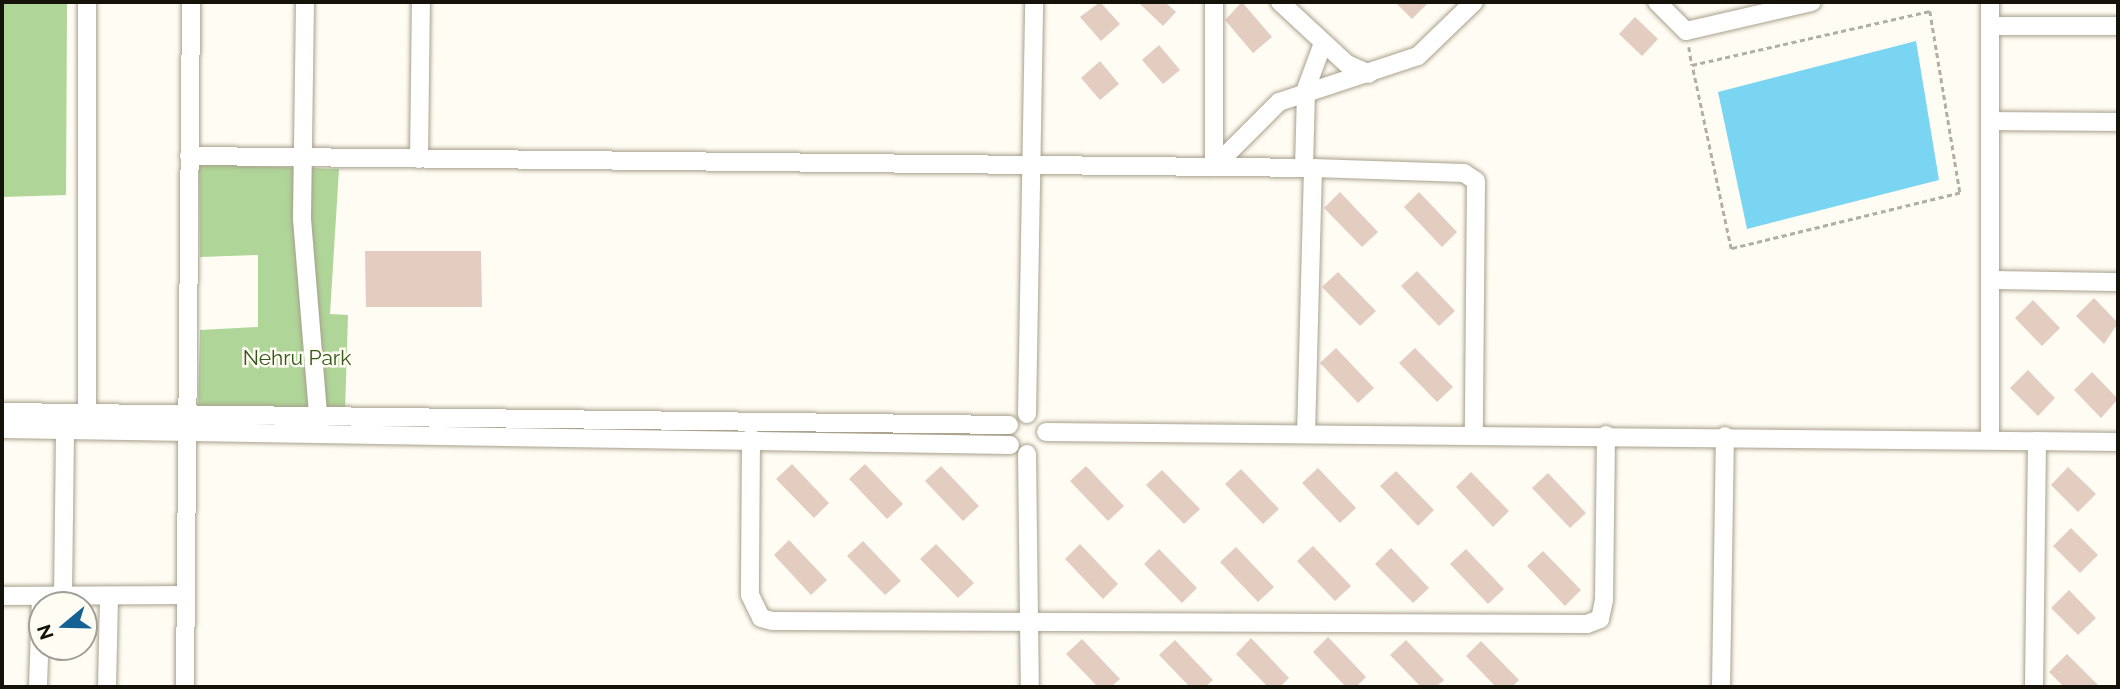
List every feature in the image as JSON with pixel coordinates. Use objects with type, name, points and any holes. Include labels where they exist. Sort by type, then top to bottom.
[{"type":"street","points":[[87,414],[88,2]]},
{"type":"street","points":[[186,687],[185,424],[191,2]]},
{"type":"street","points":[[305,2],[302,219],[319,425]]},
{"type":"street","points":[[419,159],[421,2]]},
{"type":"street","points":[[1027,414],[1034,2]]},
{"type":"street","points":[[1214,2],[1214,167]]},
{"type":"street","points":[[1280,2],[1323,43],[1369,74]]},
{"type":"street","points":[[1214,167],[1252,124],[1306,89],[1369,74],[1418,56],[1474,2]]},
{"type":"street","points":[[1657,2],[1686,31],[1812,2]]},
{"type":"street","points":[[1990,2],[1990,440]]},
{"type":"street","points":[[1990,26],[2118,26]]},
{"type":"street","points":[[1306,434],[1306,89],[1323,43]]},
{"type":"street","points":[[1990,121],[2118,122]]},
{"type":"street","points":[[189,156],[1308,168],[1464,173],[1476,181],[1474,435]]},
{"type":"street","points":[[1990,280],[2118,282]]},
{"type":"street","points":[[2,412],[87,414],[185,424]]},
{"type":"street","points":[[2,429],[65,430],[185,424],[1009,425],[1027,414]]},
{"type":"street","points":[[1027,414],[1043,422],[1046,432],[1044,444],[1027,453]]},
{"type":"street","points":[[319,425],[1010,445],[1027,453]]},
{"type":"street","points":[[1009,425],[1010,445]]},
{"type":"street","points":[[63,591],[65,430]]},
{"type":"street","points":[[1046,432],[1725,436],[2118,442]]},
{"type":"street","points":[[751,439],[750,595],[761,618],[1587,624],[1600,619],[1604,600],[1606,435]]},
{"type":"street","points":[[1721,687],[1725,436]]},
{"type":"street","points":[[2034,687],[2037,441]]},
{"type":"street","points":[[1027,453],[1030,687]]},
{"type":"street","points":[[98,596],[185,595]]},
{"type":"street","points":[[2,596],[28,596]]},
{"type":"street","points":[[107,687],[109,596]]},
{"type":"street","points":[[38,687],[39,661]]},
{"type":"path","points":[[1930,11],[1960,193],[1738,247],[1731,249],[1692,65],[1930,11]]},
{"type":"green space","points":[[2,2],[67,2],[66,195],[2,197]]},
{"type":"green space","name":"Nehru Park","points":[[199,164],[339,169],[330,314],[348,315],[345,412],[198,411],[200,330],[258,327],[258,255],[200,257]]},
{"type":"water","points":[[1916,41],[1939,180],[1747,229],[1718,92]]},
{"type":"building","points":[[1100,2],[1120,24],[1101,41],[1080,17]]},
{"type":"building","points":[[1138,2],[1165,2],[1176,12],[1163,26]]},
{"type":"building","points":[[1242,2],[1272,37],[1253,53],[1225,20]]},
{"type":"building","points":[[1395,2],[1429,2],[1412,19]]},
{"type":"building","points":[[1635,17],[1658,39],[1642,56],[1619,34]]},
{"type":"building","points":[[1159,45],[1180,70],[1163,84],[1142,60]]},
{"type":"building","points":[[1100,61],[1119,84],[1100,100],[1081,78]]},
{"type":"building","points":[[1340,192],[1378,232],[1362,247],[1324,208]]},
{"type":"building","points":[[1419,192],[1457,232],[1442,247],[1404,207]]},
{"type":"building","points":[[365,251],[481,251],[482,307],[366,307]]},
{"type":"building","points":[[1417,271],[1455,311],[1439,326],[1401,286]]},
{"type":"building","points":[[1338,272],[1376,311],[1360,326],[1322,287]]},
{"type":"building","points":[[2094,298],[2118,323],[2104,344],[2076,316]]},
{"type":"building","points":[[2033,300],[2060,328],[2042,346],[2015,318]]},
{"type":"building","points":[[1336,348],[1374,388],[1358,403],[1320,363]]},
{"type":"building","points":[[1415,348],[1453,387],[1437,402],[1399,363]]},
{"type":"building","points":[[2028,370],[2055,398],[2038,416],[2010,388]]},
{"type":"building","points":[[2092,372],[2118,399],[2101,418],[2074,390]]},
{"type":"building","points":[[792,464],[829,503],[814,518],[776,479]]},
{"type":"building","points":[[865,464],[903,504],[887,519],[849,479]]},
{"type":"building","points":[[941,466],[979,506],[963,521],[925,481]]},
{"type":"building","points":[[1086,466],[1124,506],[1108,521],[1070,481]]},
{"type":"building","points":[[2068,467],[2096,494],[2078,512],[2051,485]]},
{"type":"building","points":[[1318,468],[1356,508],[1340,523],[1302,483]]},
{"type":"building","points":[[1241,469],[1279,509],[1263,524],[1225,484]]},
{"type":"building","points":[[1162,470],[1200,509],[1184,524],[1146,485]]},
{"type":"building","points":[[1396,471],[1434,510],[1418,526],[1380,486]]},
{"type":"building","points":[[1471,472],[1509,511],[1493,527],[1456,487]]},
{"type":"building","points":[[1548,473],[1586,513],[1570,528],[1532,488]]},
{"type":"building","points":[[2071,528],[2098,555],[2080,573],[2053,546]]},
{"type":"building","points":[[789,540],[827,580],[811,595],[774,555]]},
{"type":"building","points":[[863,541],[901,581],[885,595],[847,556]]},
{"type":"building","points":[[936,544],[974,583],[958,598],[920,559]]},
{"type":"building","points":[[1080,544],[1118,584],[1103,599],[1065,559]]},
{"type":"building","points":[[1313,546],[1351,586],[1335,601],[1297,561]]},
{"type":"building","points":[[1236,547],[1274,587],[1258,602],[1220,562]]},
{"type":"building","points":[[1391,548],[1429,588],[1413,603],[1375,564]]},
{"type":"building","points":[[1159,549],[1197,588],[1182,603],[1144,564]]},
{"type":"building","points":[[1466,549],[1504,589],[1488,604],[1450,564]]},
{"type":"building","points":[[1543,551],[1581,590],[1565,606],[1527,566]]},
{"type":"building","points":[[2069,590],[2096,618],[2078,635],[2051,608]]},
{"type":"building","points":[[1328,637],[1366,677],[1356,687],[1346,687],[1313,652]]},
{"type":"building","points":[[1251,638],[1289,678],[1280,687],[1268,687],[1236,654]]},
{"type":"building","points":[[1082,639],[1120,679],[1111,687],[1098,687],[1066,654]]},
{"type":"building","points":[[1175,640],[1213,680],[1205,687],[1190,687],[1159,655]]},
{"type":"building","points":[[1406,640],[1444,680],[1436,687],[1421,687],[1390,655]]},
{"type":"building","points":[[1481,641],[1519,680],[1512,687],[1496,687],[1466,656]]},
{"type":"building","points":[[2067,654],[2100,687],[2064,687],[2049,672]]}]
